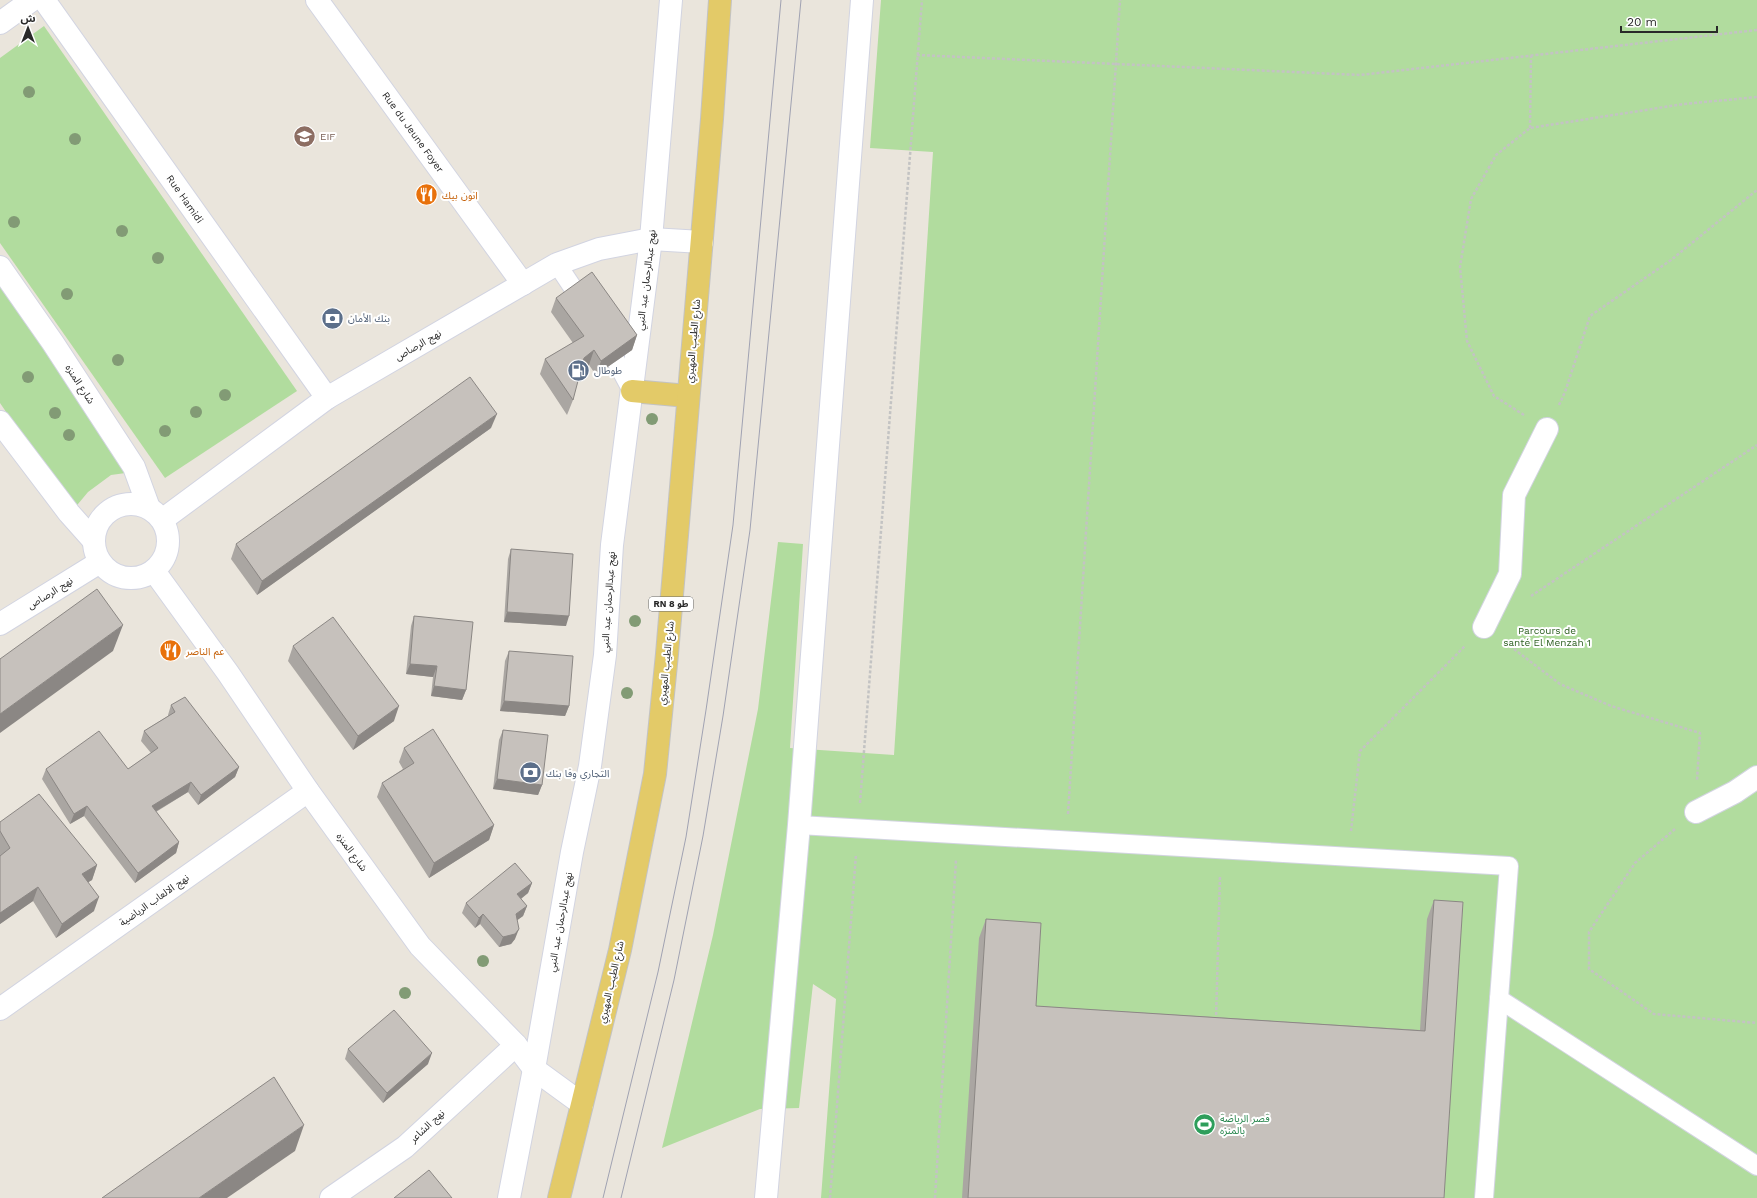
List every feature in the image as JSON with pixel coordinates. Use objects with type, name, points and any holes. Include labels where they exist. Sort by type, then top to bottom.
[{"type":"main road","name":"شارع الطيب المهيري","points":[[559,1198],[620,950],[655,774],[667,654],[702,242],[720,0]]},
{"type":"main road","points":[[632,391],[688,396]]},
{"type":"street","points":[[0,23],[32,0]]},
{"type":"street","name":"Rue Hamidi","points":[[44,0],[327,398]]},
{"type":"street","name":"Rue du Jeune Foyer","points":[[317,0],[523,284]]},
{"type":"street","name":"نهج عبدالرحمان عبد النبي","points":[[509,1198],[534,1069],[572,852],[590,766],[605,655],[612,544],[651,239],[671,0]]},
{"type":"street","points":[[766,1198],[799,825],[862,0]]},
{"type":"street","name":"نهج الرصاص","points":[[155,514],[327,398],[556,264],[599,249],[651,239],[702,242]]},
{"type":"street","name":"شارع المنزه","points":[[0,267],[53,343],[134,467],[155,514]]},
{"type":"street","points":[[0,422],[64,506],[93,540]]},
{"type":"street","points":[[1484,627],[1510,574],[1514,495],[1547,430]]},
{"type":"street","points":[[124,504],[137,504],[155,514],[168,532],[168,547],[164,560],[154,571],[135,578],[115,575],[100,562],[95,551],[93,540],[96,528],[102,517],[112,508],[124,504]]},
{"type":"street","name":"نهج الرصاص","points":[[0,624],[100,562]]},
{"type":"street","name":"شارع المنزه","points":[[154,571],[228,673],[308,791],[420,946],[516,1045],[534,1069],[582,1104]]},
{"type":"street","points":[[1696,812],[1735,792],[1757,777]]},
{"type":"street","name":"نهج الالعاب الرياضية","points":[[0,1009],[308,791]]},
{"type":"street","name":"نهج الشاعر","points":[[331,1198],[405,1147],[516,1045]]},
{"type":"lane","points":[[556,264],[577,294]]},
{"type":"lane","points":[[616,361],[632,391]]},
{"type":"lane","points":[[799,825],[1509,866],[1484,1198]]},
{"type":"lane","points":[[1499,999],[1757,1166]]},
{"type":"path","points":[[830,1198],[922,0]]},
{"type":"path","points":[[1066,840],[1120,0]]},
{"type":"path","points":[[918,55],[1360,75],[1757,30]]},
{"type":"path","points":[[1530,128],[1531,56]]},
{"type":"path","points":[[1757,96],[1684,104],[1530,128],[1496,155],[1471,199],[1460,267],[1467,341],[1494,396],[1547,430],[1565,392],[1590,316],[1671,260],[1757,190]]},
{"type":"path","points":[[1484,627],[1560,684],[1611,706],[1700,733],[1696,812],[1636,863],[1631,869],[1589,932],[1589,969],[1654,1014],[1757,1022]]},
{"type":"path","points":[[935,1198],[958,834]]},
{"type":"path","points":[[1216,1021],[1221,850]]},
{"type":"green space","name":"Parcours de santé El Menzah 1","points":[[881,0],[1757,0],[1757,1198],[1438,1198],[1419,1050],[962,1198],[821,1198],[836,999],[813,984],[799,1108],[760,1109],[662,1148],[713,935],[758,709],[778,542],[803,544],[790,748],[894,755],[933,152],[870,148]]},
{"type":"green space","points":[[44,26],[297,391],[165,478],[0,243],[0,58]]},
{"type":"green space","points":[[0,283],[133,472],[111,475],[88,492],[73,510],[0,403]]},
{"type":"building","points":[[592,272],[637,335],[601,361],[594,350],[584,358],[573,400],[545,359],[584,336],[556,298]]},
{"type":"building","points":[[470,377],[497,414],[262,581],[236,544]]},
{"type":"building","points":[[511,549],[573,554],[569,616],[507,612]]},
{"type":"building","points":[[97,589],[123,625],[0,714],[0,659]]},
{"type":"building","points":[[414,616],[473,622],[466,690],[434,686],[437,666],[410,664]]},
{"type":"building","points":[[333,617],[399,706],[358,736],[293,646]]},
{"type":"building","points":[[509,651],[573,656],[569,706],[504,701]]},
{"type":"building","points":[[185,697],[239,767],[201,795],[191,782],[152,806],[179,842],[138,873],[87,806],[74,814],[46,769],[99,731],[128,769],[158,748],[144,731],[175,712],[171,705]]},
{"type":"building","points":[[433,729],[494,825],[434,863],[382,783],[414,763],[404,748]]},
{"type":"building","points":[[503,730],[548,735],[542,785],[497,779]]},
{"type":"building","points":[[39,794],[97,865],[82,874],[99,897],[62,924],[38,887],[0,913],[0,856],[10,848],[0,831],[0,822]]},
{"type":"building","points":[[515,863],[532,883],[517,894],[527,906],[516,914],[519,929],[515,934],[503,937],[483,914],[479,918],[466,903]]},
{"type":"building","name":"قصر الرياضة بالمنزه","points":[[1434,900],[1463,902],[1444,1198],[968,1198],[986,919],[1041,923],[1036,1006],[1425,1031]]},
{"type":"building","points":[[394,1010],[432,1053],[387,1093],[348,1049]]},
{"type":"building","points":[[274,1077],[304,1125],[199,1198],[102,1198]]},
{"type":"building","points":[[429,1170],[452,1198],[394,1198]]},
{"type":"tram line","points":[[603,1198],[658,972],[686,837],[706,710],[733,525],[781,0]]},
{"type":"tram line","points":[[621,1198],[674,980],[703,836],[723,716],[750,530],[801,0]]},
{"type":"place","name":"EIF","points":[[304,136]]},
{"type":"place","name":"انون بيك","points":[[427,195]]},
{"type":"place","name":"بنك الأمان","points":[[333,318]]},
{"type":"place","name":"طوطال","points":[[579,370]]},
{"type":"place","name":"عم الناصر","points":[[170,651]]},
{"type":"place","name":"التجاري وفا بنك","points":[[531,773]]},
{"type":"place","name":"قصر الرياضة بالمنزه","points":[[1205,1124]]}]
